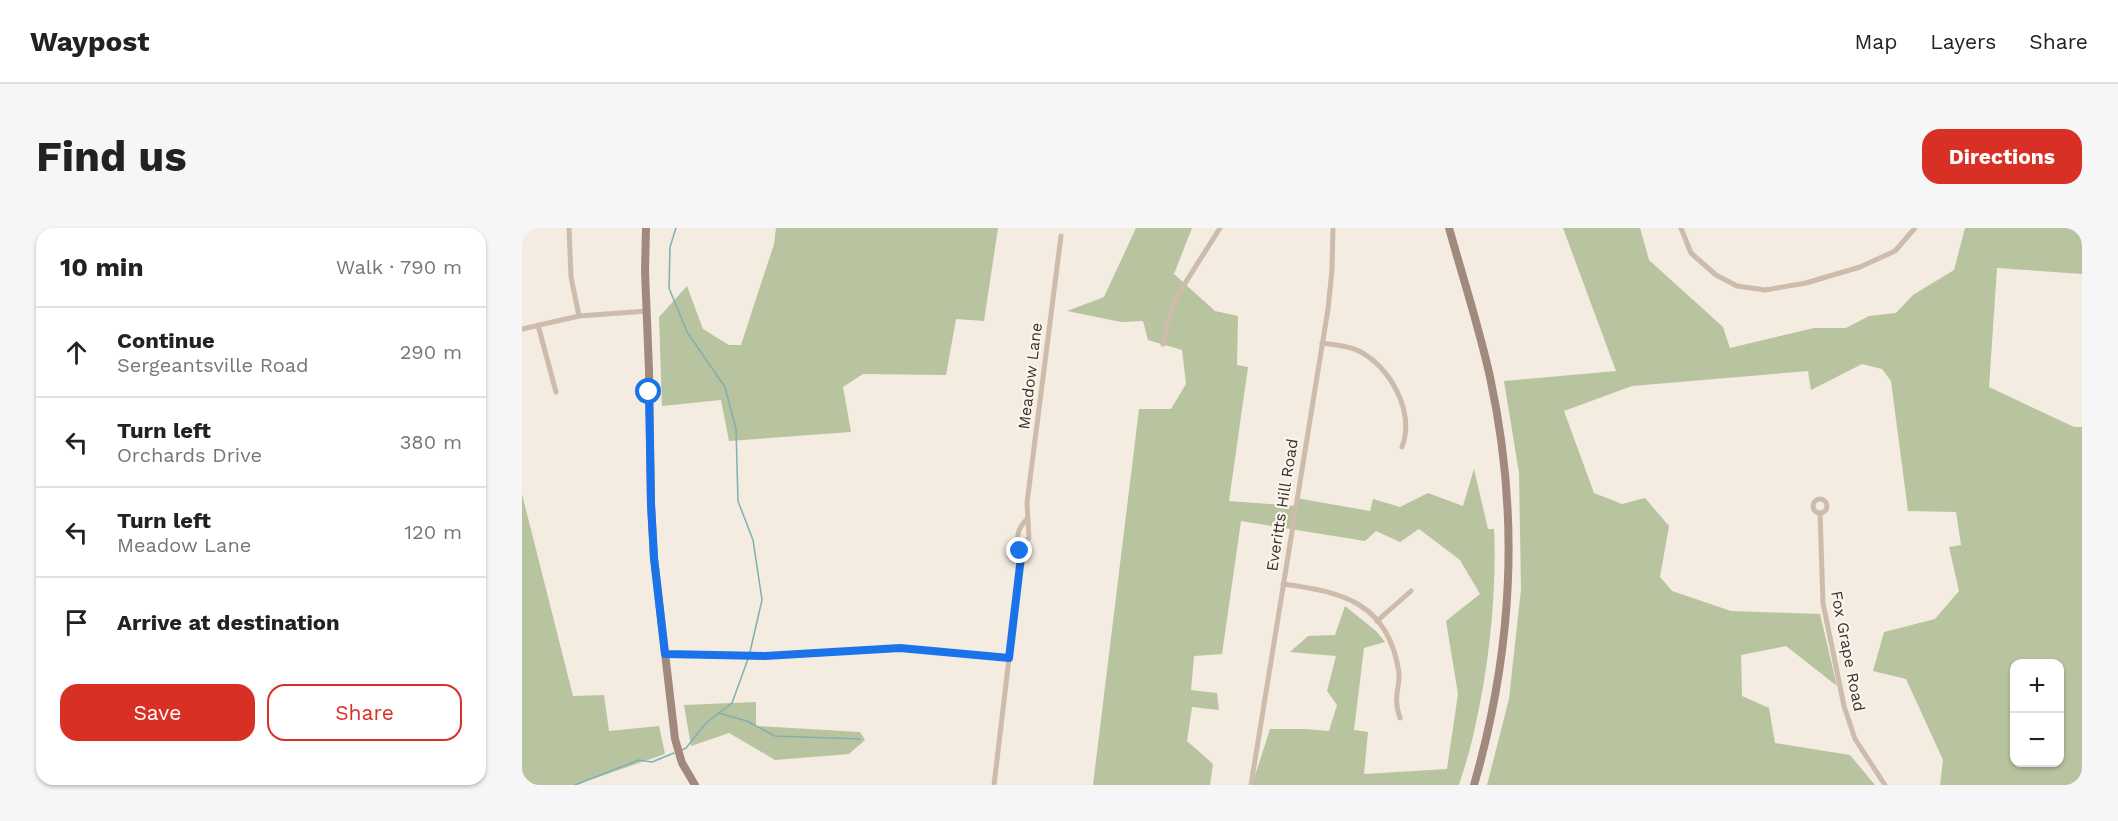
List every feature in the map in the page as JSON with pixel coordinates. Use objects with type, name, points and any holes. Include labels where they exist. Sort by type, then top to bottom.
[{"type":"main road","points":[[646,228],[646,311],[654,558],[675,739],[682,763],[695,785]]},
{"type":"main road","points":[[1449,228],[1492,384],[1503,445],[1509,523],[1508,600],[1503,653],[1489,730],[1474,785]]},
{"type":"street","points":[[569,228],[571,278],[579,316]]},
{"type":"street","points":[[1163,344],[1169,316],[1177,296],[1220,228]]},
{"type":"street","name":"Everitts Hill Road","points":[[1251,785],[1322,343],[1332,270],[1333,228]]},
{"type":"street","points":[[1681,228],[1691,253],[1716,275],[1737,286],[1765,290],[1806,284],[1860,267],[1895,250],[1915,228]]},
{"type":"street","name":"Meadow Lane","points":[[1020,551],[1029,538],[1027,503],[1060,236]]},
{"type":"street","points":[[522,329],[579,316],[646,311]]},
{"type":"street","points":[[538,325],[556,392]]},
{"type":"street","points":[[1322,343],[1348,346],[1358,350],[1384,371],[1396,390],[1403,409],[1406,436],[1402,447]]},
{"type":"street","name":"Fox Grape Road","points":[[1820,513],[1823,603],[1844,706],[1855,739],[1885,785]]},
{"type":"street","name":"Meadow Lane","points":[[994,785],[1021,557],[1018,531],[1027,519]]},
{"type":"street","points":[[1283,584],[1323,590],[1350,599],[1366,609],[1377,621],[1386,633],[1397,662],[1400,682],[1396,704],[1400,718]]},
{"type":"street","points":[[1377,621],[1411,591]]},
{"type":"street","points":[[665,654],[765,656],[900,648],[1009,658]]},
{"type":"green space","points":[[776,228],[998,228],[984,321],[956,319],[946,375],[863,374],[843,387],[851,432],[729,441],[721,400],[662,406],[659,317],[687,286],[703,329],[729,345],[741,345],[774,244]]},
{"type":"green space","points":[[1136,228],[1192,228],[1174,274],[1215,311],[1238,316],[1237,365],[1248,367],[1229,501],[1295,506],[1296,498],[1370,511],[1373,499],[1400,507],[1428,493],[1463,506],[1474,469],[1488,529],[1494,529],[1494,578],[1491,629],[1480,704],[1459,785],[1252,785],[1270,729],[1329,731],[1337,705],[1327,691],[1336,656],[1290,652],[1308,636],[1335,635],[1345,606],[1376,631],[1385,642],[1364,648],[1354,730],[1368,732],[1364,774],[1447,769],[1458,694],[1446,621],[1480,594],[1460,560],[1419,529],[1400,542],[1376,531],[1365,541],[1241,521],[1222,654],[1194,656],[1191,690],[1217,693],[1219,710],[1192,707],[1187,741],[1213,764],[1210,785],[1093,785],[1139,409],[1171,409],[1186,384],[1182,350],[1148,340],[1143,321],[1121,322],[1067,311],[1104,297]]},
{"type":"green space","points":[[1563,228],[1640,228],[1649,260],[1723,327],[1730,348],[1814,328],[1846,328],[1869,316],[1896,313],[1913,295],[1954,270],[1965,228],[2082,228],[2082,274],[1997,268],[1989,387],[2074,427],[2082,427],[2082,785],[1940,785],[1943,760],[1906,679],[1873,671],[1884,632],[1935,619],[1959,591],[1949,547],[1961,545],[1956,512],[1908,511],[1891,381],[1882,369],[1862,364],[1811,390],[1808,371],[1632,386],[1564,411],[1594,493],[1622,504],[1645,498],[1669,526],[1660,577],[1672,591],[1731,611],[1820,614],[1837,686],[1786,646],[1741,655],[1742,696],[1769,708],[1775,743],[1850,755],[1875,785],[1487,785],[1509,699],[1521,589],[1519,473],[1504,381],[1616,371]]},
{"type":"green space","points":[[522,494],[573,696],[604,695],[609,731],[659,726],[665,754],[575,785],[522,785]]},
{"type":"green space","points":[[756,702],[756,726],[860,732],[865,740],[849,754],[775,760],[729,733],[691,746],[684,705]]},
{"type":"waterway","points":[[676,228],[670,247],[669,288],[687,332],[725,387],[736,429],[738,501],[753,540],[762,600],[750,652]]},
{"type":"waterway","points":[[682,750],[706,723],[732,703],[748,659]]},
{"type":"waterway","points":[[718,713],[747,721],[775,736],[860,739]]},
{"type":"waterway","points":[[575,785],[639,760],[652,762],[674,753]]},
{"type":"route","points":[[649,392],[649,454],[654,558],[665,654],[765,656],[900,648],[1009,658],[1020,551]]}]
